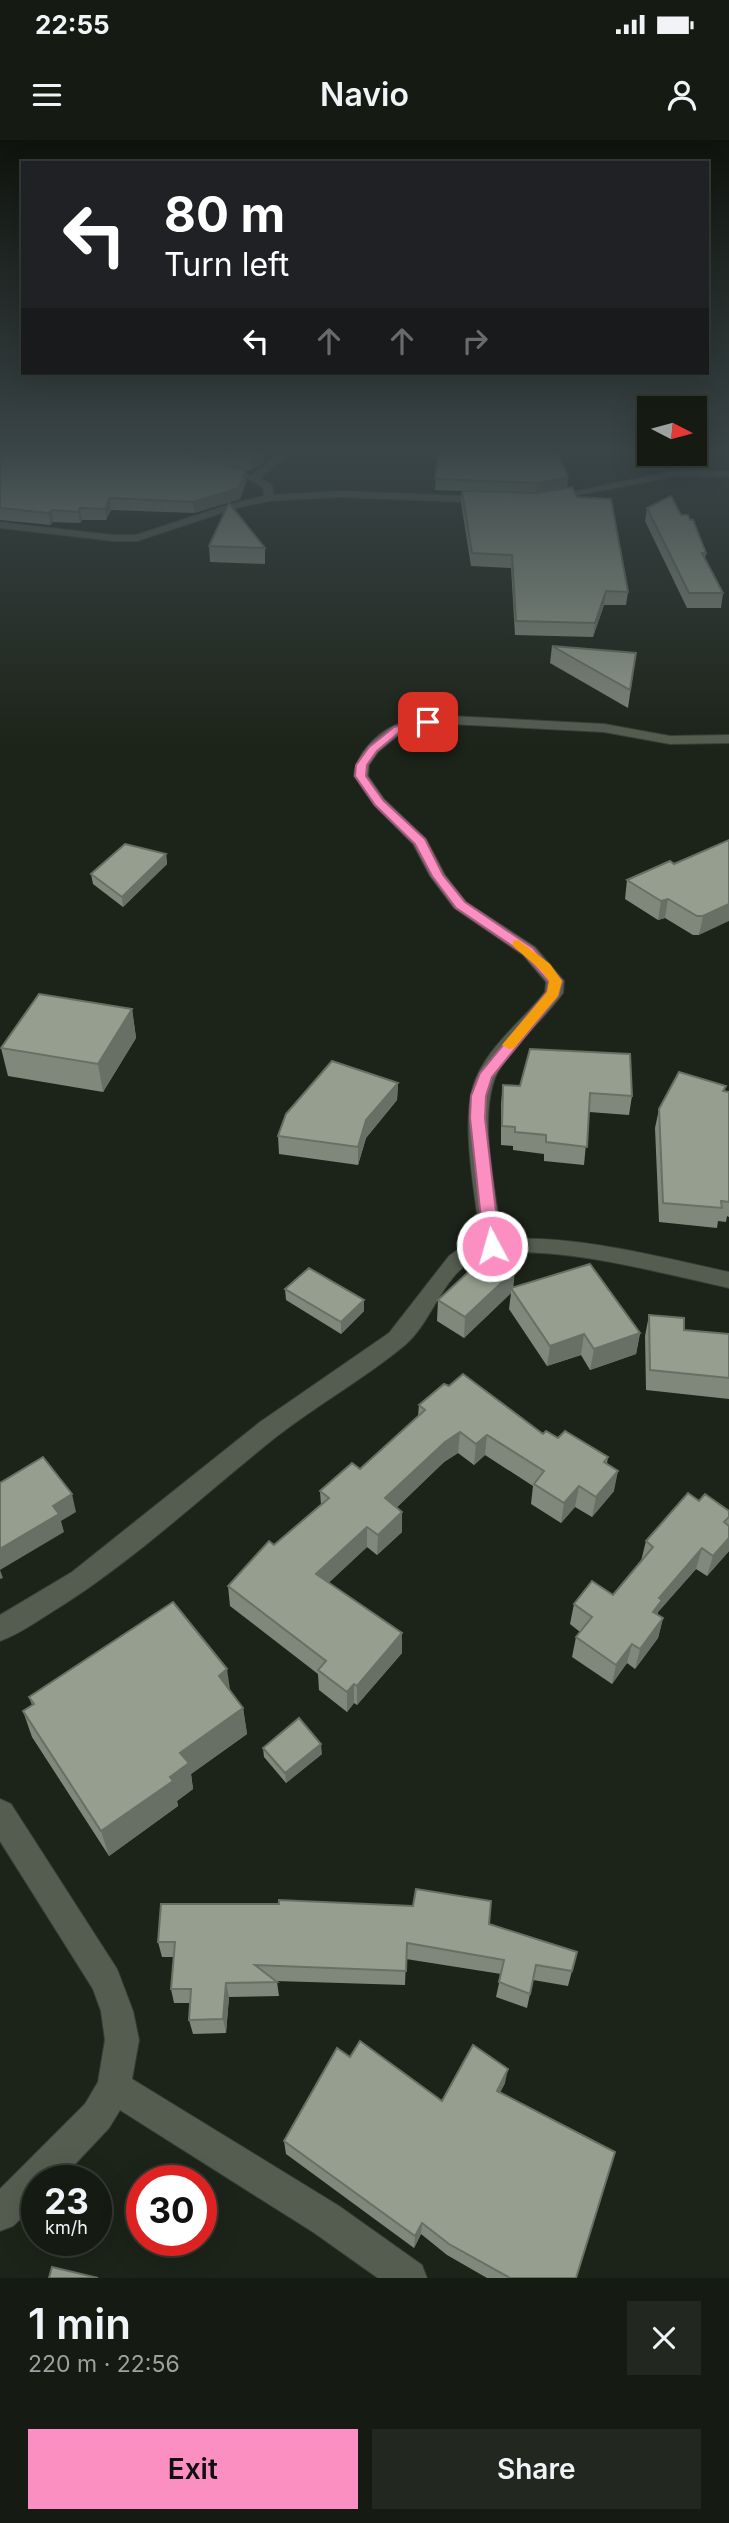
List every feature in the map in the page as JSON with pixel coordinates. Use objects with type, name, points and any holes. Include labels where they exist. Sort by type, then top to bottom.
[{"type":"street","points":[[492,1246],[478,1118],[479,1096],[485,1076],[554,993],[555,981],[529,951],[460,905],[438,876],[420,842],[379,802],[361,776],[362,765],[373,749],[397,729],[408,724],[439,721],[604,728],[678,740],[729,739]]},
{"type":"street","points":[[0,1629],[81,1580],[269,1429],[397,1339],[410,1328],[441,1278],[469,1252],[492,1246],[554,1248],[622,1258],[729,1280]]},
{"type":"street","points":[[0,1814],[106,1980],[117,2011],[122,2040],[114,2087],[97,2116],[51,2165],[0,2213]]},
{"type":"street","points":[[114,2087],[326,2219],[409,2278]]},
{"type":"building","points":[[621,552],[628,592],[606,591],[595,623],[516,621],[512,555],[472,553]]},
{"type":"building","points":[[669,552],[706,552],[702,553],[723,593],[689,593]]},
{"type":"building","points":[[552,646],[636,653],[630,690]]},
{"type":"building","points":[[729,840],[729,904],[703,916],[697,916],[668,899],[661,901],[627,880],[670,861],[674,864]]},
{"type":"building","points":[[125,844],[166,854],[122,897],[91,874]]},
{"type":"building","points":[[39,994],[132,1009],[98,1064],[1,1048]]},
{"type":"building","points":[[530,1049],[630,1054],[632,1096],[590,1093],[587,1147],[546,1142],[546,1135],[515,1132],[515,1127],[502,1126],[503,1085],[520,1086]]},
{"type":"building","points":[[332,1061],[398,1083],[366,1120],[358,1147],[278,1136],[286,1114]]},
{"type":"building","points":[[679,1072],[726,1086],[723,1091],[729,1092],[729,1202],[721,1201],[722,1208],[663,1203],[659,1109]]},
{"type":"building","points":[[488,1254],[515,1270],[465,1317],[438,1300]]},
{"type":"building","points":[[590,1264],[640,1333],[594,1349],[584,1334],[550,1346],[511,1288]]},
{"type":"building","points":[[309,1268],[364,1300],[341,1322],[285,1289]]},
{"type":"building","points":[[649,1315],[684,1318],[684,1330],[729,1334],[729,1378],[650,1370]]},
{"type":"building","points":[[463,1374],[543,1434],[546,1431],[558,1438],[565,1431],[608,1457],[604,1462],[618,1471],[596,1497],[579,1486],[564,1503],[534,1484],[544,1471],[487,1435],[476,1444],[460,1432],[445,1442],[385,1498],[402,1512],[378,1535],[367,1527],[316,1574],[402,1633],[357,1686],[354,1684],[347,1692],[318,1670],[326,1661],[228,1586],[269,1541],[274,1545],[329,1498],[320,1491],[352,1463],[360,1469],[425,1410],[419,1405],[444,1384],[449,1386]]},
{"type":"building","points":[[43,1457],[72,1494],[53,1506],[59,1514],[0,1549],[0,1483]]},
{"type":"building","points":[[688,1493],[699,1501],[705,1494],[729,1511],[729,1517],[724,1522],[729,1526],[729,1538],[713,1556],[702,1548],[659,1598],[662,1600],[653,1612],[663,1618],[640,1649],[632,1644],[616,1665],[576,1637],[592,1617],[574,1604],[592,1581],[613,1595],[653,1547],[646,1541]]},
{"type":"building","points":[[173,1602],[227,1669],[219,1676],[243,1708],[180,1753],[189,1763],[170,1777],[173,1781],[101,1831],[23,1711],[34,1704],[29,1697]]},
{"type":"building","points":[[299,1718],[321,1744],[285,1773],[263,1748]]},
{"type":"building","points":[[416,1889],[491,1901],[489,1924],[577,1952],[572,1971],[536,1965],[530,1994],[499,1982],[504,1960],[407,1943],[406,1971],[255,1965],[277,1982],[226,1983],[223,2019],[189,2020],[191,1989],[171,1989],[175,1942],[158,1942],[161,1904],[279,1904],[279,1900],[413,1906]]},
{"type":"building","points":[[360,2041],[442,2101],[473,2045],[508,2069],[497,2091],[615,2152],[576,2278],[510,2278],[449,2244],[422,2223],[415,2236],[284,2141],[337,2048],[350,2057]]},
{"type":"building","points":[[52,2267],[98,2278],[49,2278]]},
{"type":"slow traffic","points":[[509,1045],[554,993],[555,981],[545,967],[518,944]]},
{"type":"route","points":[[428,722],[408,724],[397,729],[373,749],[362,765],[361,776],[379,802],[420,842],[438,876],[460,905],[529,951],[555,981],[554,993],[485,1076],[479,1096],[478,1118],[492,1246]]}]
